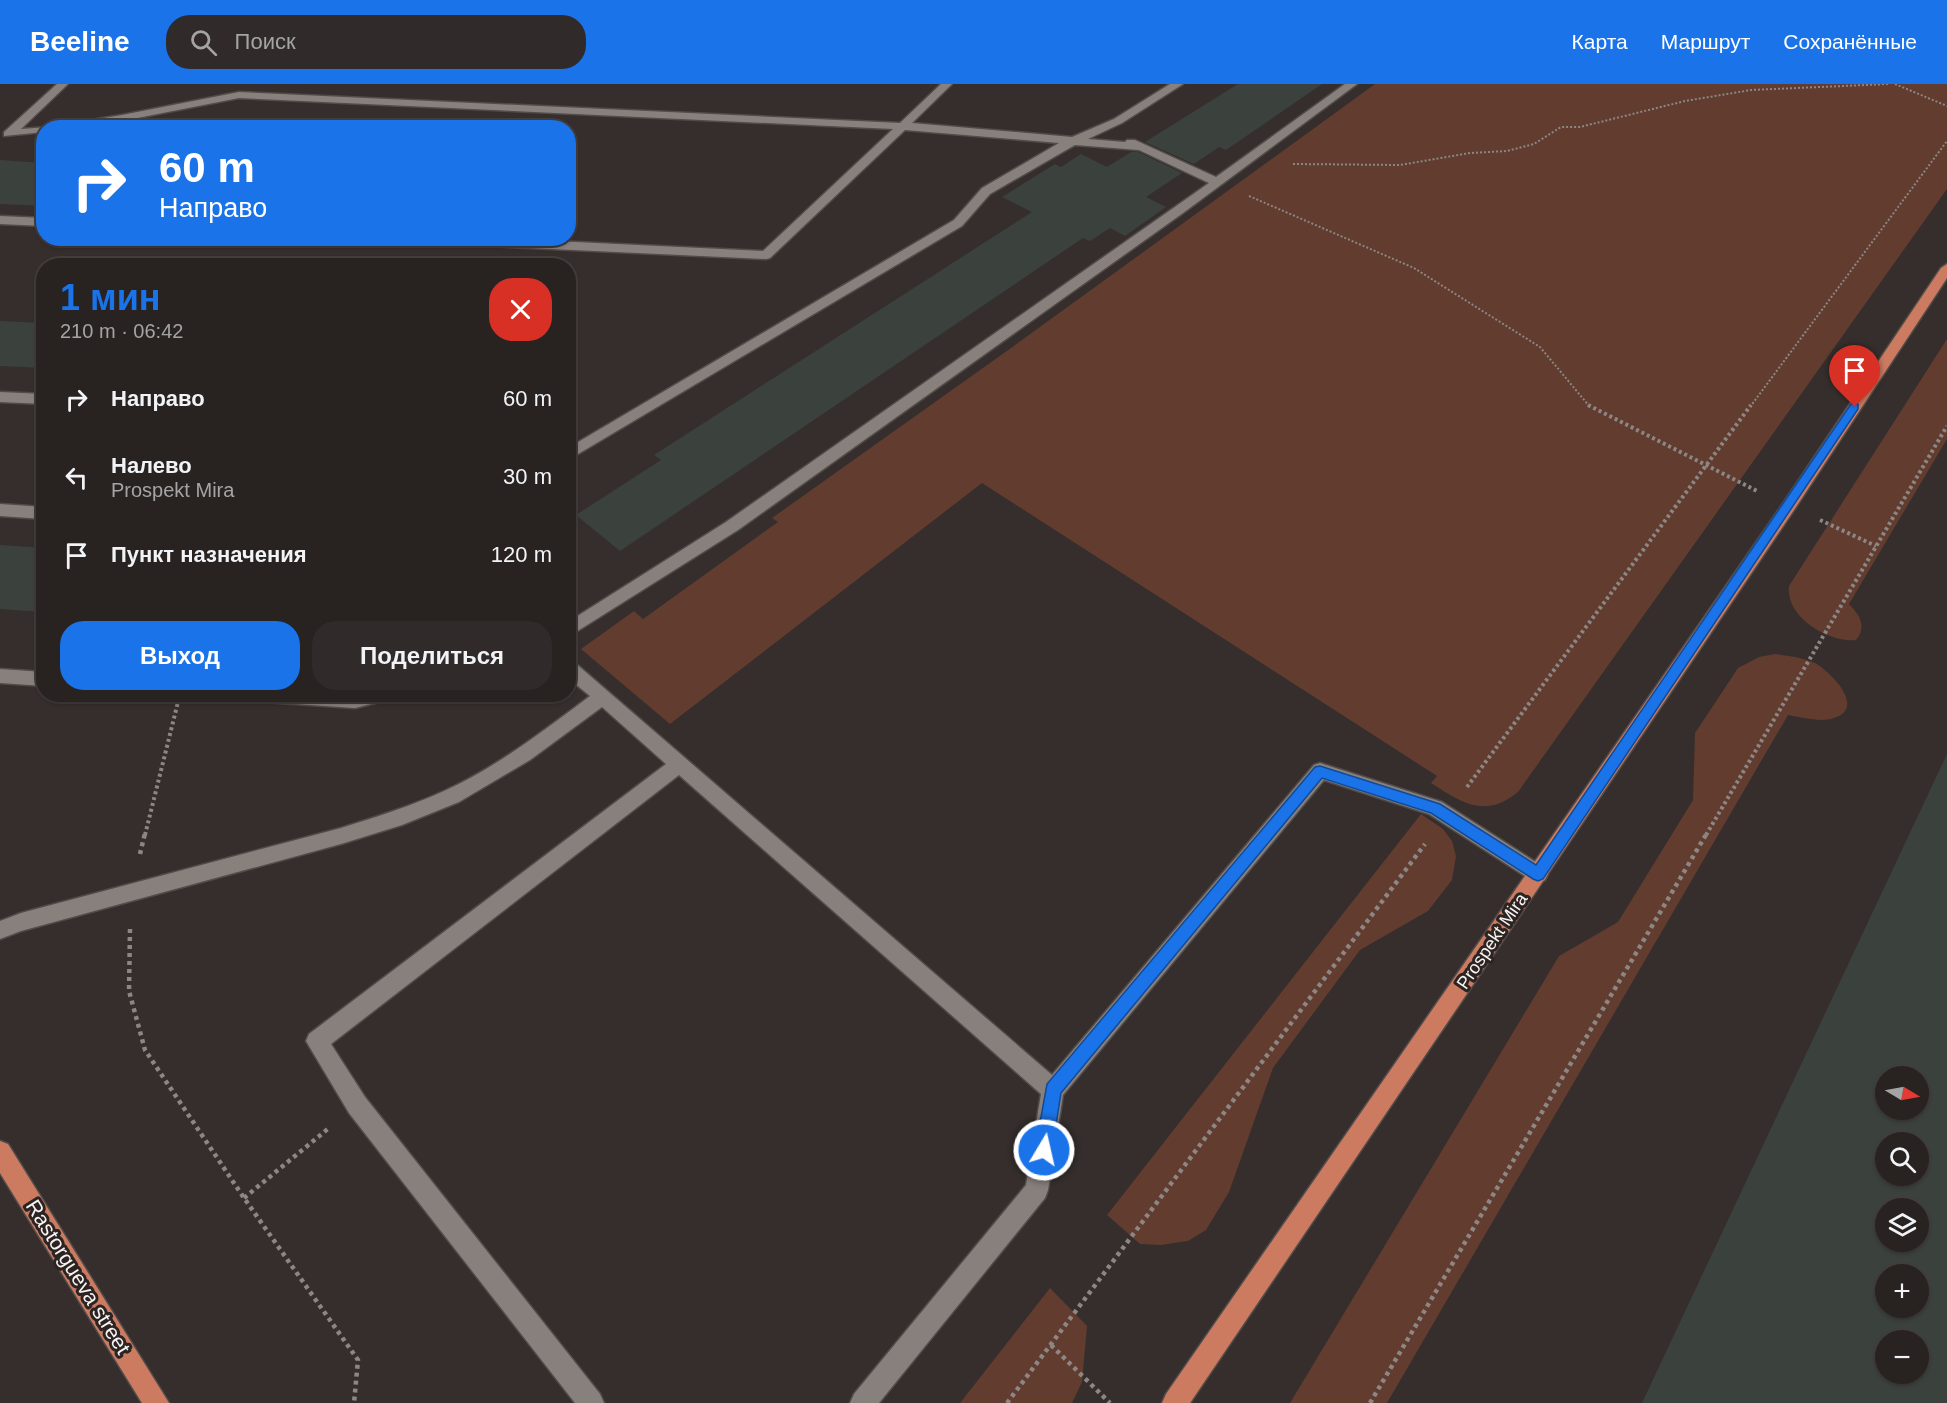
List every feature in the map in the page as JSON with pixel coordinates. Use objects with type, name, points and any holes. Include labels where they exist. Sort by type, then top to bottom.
[{"type":"main road","name":"Prospekt Mira","points":[[1175,1403],[1538,874],[1947,268]]},
{"type":"main road","name":"Rastorgueva street","points":[[0,1152],[156,1403]]},
{"type":"lane","points":[[5,134],[63,84]]},
{"type":"lane","points":[[574,246],[766,255],[947,84]]},
{"type":"lane","points":[[576,450],[958,223],[986,191],[1072,141],[1102,129],[1178,84]]},
{"type":"lane","points":[[576,626],[732,526],[1353,84]]},
{"type":"lane","points":[[108,120],[239,95],[902,126],[1142,147]]},
{"type":"lane","points":[[1102,129],[1217,182]]},
{"type":"lane","points":[[5,134],[36,130]]},
{"type":"lane","points":[[0,220],[36,222]]},
{"type":"lane","points":[[0,396],[36,398]]},
{"type":"lane","points":[[0,510],[36,512]]},
{"type":"lane","points":[[576,674],[1053,1090]]},
{"type":"lane","points":[[0,676],[36,678]]},
{"type":"lane","points":[[0,930],[21,922],[341,836],[395,819],[452,796],[524,755],[602,697]]},
{"type":"lane","points":[[591,1403],[357,1105],[317,1041],[680,765]]},
{"type":"lane","points":[[863,1403],[1037,1190],[1053,1090],[1320,771],[1435,808],[1538,874]]},
{"type":"path","points":[[1247,160],[1316,166],[1400,165],[1470,153],[1507,151],[1534,144],[1561,128],[1580,127],[1685,101],[1751,90],[1889,84]]},
{"type":"path","points":[[1895,84],[1947,106]]},
{"type":"path","points":[[1007,1403],[1947,141]]},
{"type":"path","points":[[1217,182],[1414,268],[1540,346],[1590,407],[1706,467]]},
{"type":"path","points":[[1370,1403],[1947,426]]},
{"type":"path","points":[[178,702],[130,893],[129,991],[145,1050],[244,1198],[358,1360],[354,1403]]},
{"type":"path","points":[[244,1198],[357,1105]]},
{"type":"path","points":[[1051,1345],[1110,1403]]},
{"type":"shaded area","points":[[1375,84],[1947,84],[1947,189],[1518,792],[1495,805],[1484,806],[1463,802],[1453,797],[1431,783],[1437,776],[982,483],[670,724],[581,649],[634,611],[643,619],[778,522],[772,518]]},
{"type":"shaded area","points":[[1947,339],[1947,439],[1849,604],[1861,621],[1859,635],[1856,640],[1834,637],[1811,626],[1801,618],[1794,608],[1789,586]]},
{"type":"shaded area","points":[[1775,654],[1810,661],[1821,667],[1836,681],[1846,698],[1847,706],[1843,713],[1823,720],[1788,715],[1387,1403],[1290,1403],[1559,956],[1618,922],[1693,800],[1695,733],[1738,668],[1759,657]]},
{"type":"shaded area","points":[[1421,814],[1443,829],[1452,841],[1456,856],[1452,880],[1428,911],[1360,950],[1273,1068],[1229,1192],[1206,1230],[1188,1241],[1161,1245],[1140,1244],[1107,1215]]},
{"type":"shaded area","points":[[1050,1288],[1087,1326],[1082,1382],[1072,1403],[960,1403]]},
{"type":"building","points":[[1238,84],[1322,84],[1226,150],[1219,147],[1194,164],[1145,142]]},
{"type":"building","points":[[1131,152],[1138,152],[1182,173],[1146,197],[1166,207],[1125,236],[1110,228],[1090,241],[1083,238],[620,551],[576,515],[661,460],[654,455],[1032,212],[1002,197],[1055,164],[1061,167],[1081,154],[1107,167]]},
{"type":"building","points":[[0,160],[36,162],[36,206],[0,204]]},
{"type":"building","points":[[0,321],[36,323],[36,368],[0,366]]},
{"type":"building","points":[[0,545],[36,547],[36,611],[0,609]]},
{"type":"building","points":[[1947,754],[1947,1403],[1642,1403]]},
{"type":"route","points":[[1044,1150],[1053,1090],[1320,771],[1435,808],[1538,874],[1855,407]]}]
